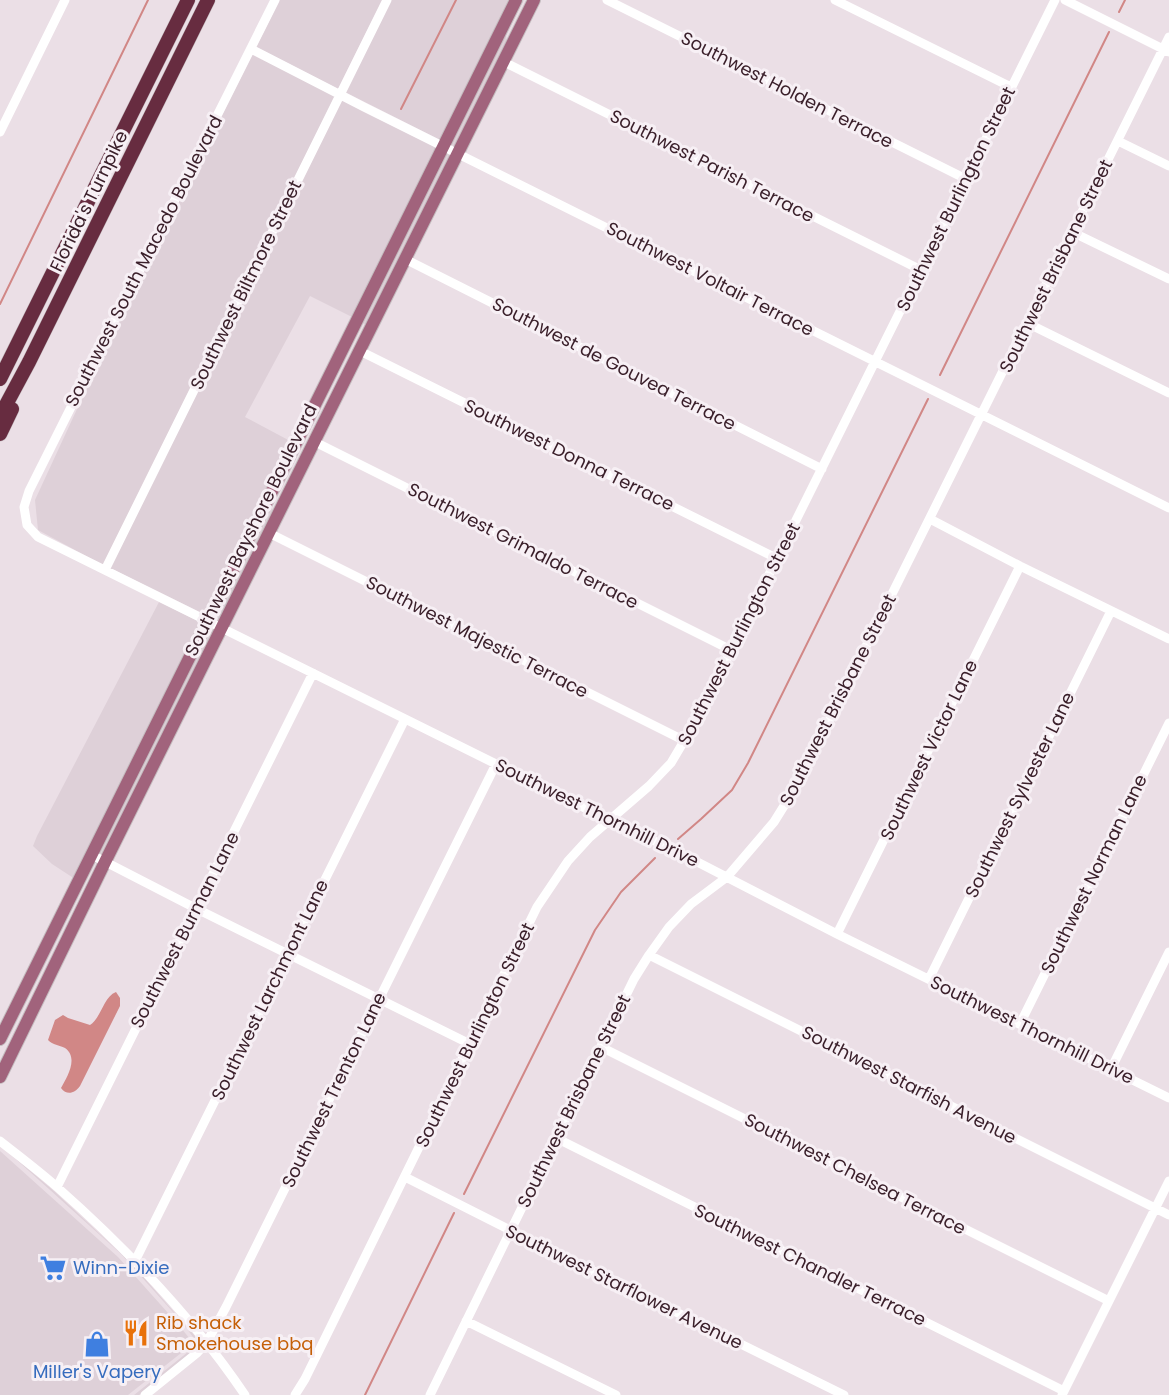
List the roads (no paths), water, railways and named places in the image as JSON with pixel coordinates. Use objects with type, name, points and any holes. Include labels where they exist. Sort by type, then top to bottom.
[{"type":"highway","name":"Florida's Turnpike","points":[[0,378],[188,0]]},
{"type":"highway","name":"Florida's Turnpike","points":[[0,416],[208,0]]},
{"type":"highway","points":[[0,434],[29,362]]},
{"type":"main road","name":"Southwest Bayshore Boulevard","points":[[0,1039],[516,0]]},
{"type":"main road","points":[[512,45],[510,37],[528,0]]},
{"type":"main road","name":"Southwest Bayshore Boulevard","points":[[0,1077],[534,0]]},
{"type":"main road","points":[[315,442],[311,431],[312,423],[334,379],[333,369]]},
{"type":"main road","points":[[278,516],[276,508],[296,468],[290,456]]},
{"type":"street","points":[[0,132],[65,0]]},
{"type":"street","name":"Southwest South Macedo Boulevard","points":[[27,525],[24,507],[29,491],[275,0]]},
{"type":"street","name":"Southwest Biltmore Street","points":[[105,570],[387,0]]},
{"type":"street","name":"Southwest Holden Terrace","points":[[607,0],[966,179]]},
{"type":"street","points":[[836,0],[1011,87]]},
{"type":"street","name":"Southwest Burlington Street","points":[[295,1395],[305,1379],[537,907],[568,861],[671,763],[698,719],[1055,0]]},
{"type":"street","points":[[1065,0],[1166,51]]},
{"type":"street","name":"Southwest Brisbane Street","points":[[430,1395],[648,954],[691,904],[727,877],[774,822],[796,784],[1072,232],[1166,51],[1169,37]]},
{"type":"street","name":"Southwest Voltair Terrace","points":[[251,49],[1169,508]]},
{"type":"street","name":"Southwest Parish Terrace","points":[[504,62],[921,270]]},
{"type":"street","points":[[1118,141],[1169,166]]},
{"type":"street","points":[[1072,232],[1169,279]]},
{"type":"street","name":"Southwest de Gouvea Terrace","points":[[405,259],[822,469]]},
{"type":"street","points":[[1027,323],[1169,393]]},
{"type":"street","name":"Southwest Donna Terrace","points":[[360,351],[778,559]]},
{"type":"street","name":"Southwest Grimaldo Terrace","points":[[315,442],[731,650]]},
{"type":"street","points":[[930,519],[1169,639]]},
{"type":"street","name":"Southwest Thornhill Drive","points":[[27,525],[38,537],[676,851],[837,934],[1169,1098]]},
{"type":"street","name":"Southwest Majestic Terrace","points":[[269,533],[685,741]]},
{"type":"street","name":"Southwest Victor Lane","points":[[837,934],[1020,566]]},
{"type":"street","name":"Southwest Sylvester Lane","points":[[929,979],[1111,611]]},
{"type":"street","name":"Southwest Burman Lane","points":[[57,1187],[313,673]]},
{"type":"street","name":"Southwest Larchmont Lane","points":[[135,1261],[405,719]]},
{"type":"street","name":"Southwest Norman Lane","points":[[1020,1024],[1169,723]]},
{"type":"street","name":"Southwest Trenton Lane","points":[[145,1395],[197,1353],[207,1342],[496,764]]},
{"type":"street","points":[[92,855],[470,1044]]},
{"type":"street","points":[[1111,1069],[1169,952]]},
{"type":"street","name":"Southwest Starfish Avenue","points":[[648,954],[1169,1215]]},
{"type":"street","name":"Southwest Chelsea Terrace","points":[[601,1047],[1109,1300]]},
{"type":"street","name":"Southwest Chandler Terrace","points":[[556,1138],[1063,1393]]},
{"type":"street","points":[[0,1140],[57,1187],[135,1261],[207,1342],[245,1395]]},
{"type":"street","name":"Southwest Starflower Avenue","points":[[405,1177],[844,1395]]},
{"type":"street","points":[[1063,1393],[1169,1181]]},
{"type":"street","points":[[466,1321],[616,1395]]},
{"type":"waterway","points":[[0,304],[148,0]]},
{"type":"waterway","points":[[401,109],[456,0]]},
{"type":"waterway","points":[[1119,12],[1125,0]]},
{"type":"waterway","points":[[940,375],[1109,32]]},
{"type":"waterway","points":[[678,839],[732,790],[748,763],[928,399]]},
{"type":"waterway","points":[[464,1194],[595,930],[621,892],[655,858]]},
{"type":"waterway","points":[[365,1395],[454,1213]]},
{"type":"place","name":"Winn-Dixie","points":[[53,1268]]},
{"type":"place","name":"Rib shack Smokehouse bbq","points":[[136,1333]]},
{"type":"place","name":"Miller's Vapery","points":[[97,1344]]}]
